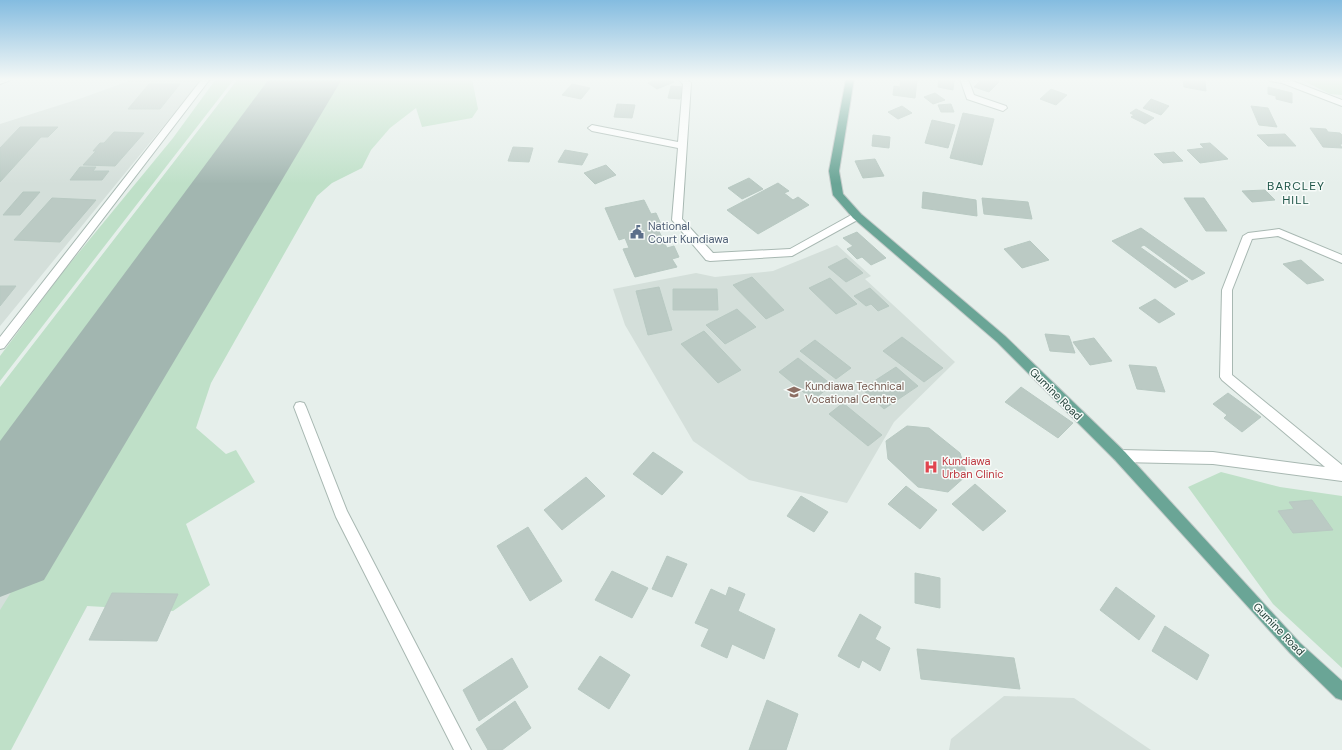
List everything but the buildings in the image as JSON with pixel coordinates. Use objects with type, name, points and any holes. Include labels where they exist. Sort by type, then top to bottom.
[{"type":"main road","name":"Gumine Road","points":[[844,114],[834,171],[838,195],[857,216],[1001,339],[1120,456],[1295,648],[1342,692]]},
{"type":"street","points":[[0,345],[179,114]]},
{"type":"street","points":[[686,114],[677,220],[710,257],[792,252],[857,216]]},
{"type":"street","points":[[592,128],[683,146]]},
{"type":"street","points":[[1342,259],[1279,232],[1248,236],[1228,290],[1226,376],[1342,474]]},
{"type":"street","points":[[300,407],[341,513],[463,750]]},
{"type":"street","points":[[1120,456],[1213,458],[1342,474]]},
{"type":"shaded area","points":[[32,114],[173,114],[0,326],[0,124]]},
{"type":"shaded area","points":[[211,114],[359,114],[8,750],[0,750],[0,388]]},
{"type":"shaded area","name":"Kundiawa Technical Vocational Centre","points":[[837,245],[871,276],[865,279],[955,362],[894,422],[847,503],[749,480],[693,441],[625,325],[613,289],[696,273],[715,277],[773,271]]},
{"type":"shaded area","points":[[1004,696],[1074,698],[1151,750],[949,750],[951,739]]},
{"type":"green space","points":[[190,114],[207,114],[0,381],[0,356],[62,273],[173,138]]},
{"type":"green space","points":[[211,114],[248,114],[154,248],[14,437],[0,453],[0,387]]},
{"type":"green space","points":[[309,114],[408,114],[390,128],[371,150],[362,168],[332,183],[317,196],[211,383],[196,428],[226,454],[236,450],[255,482],[186,524],[210,585],[173,611],[87,606],[11,750],[0,750],[0,610]]},
{"type":"green space","points":[[418,114],[475,114],[472,118],[422,127]]},
{"type":"green space","points":[[1221,472],[1280,487],[1342,496],[1342,668],[1273,604],[1188,487]]},
{"type":"runway","points":[[0,540],[283,114]]},
{"type":"place","name":"National Court Kundiawa","points":[[637,232]]},
{"type":"place","name":"Kundiawa Technical Vocational Centre","points":[[794,392]]},
{"type":"place","name":"Kundiawa Urban Clinic","points":[[931,467]]},
{"type":"district","name":"BARCLEY HILL","points":[[1296,193]]}]
